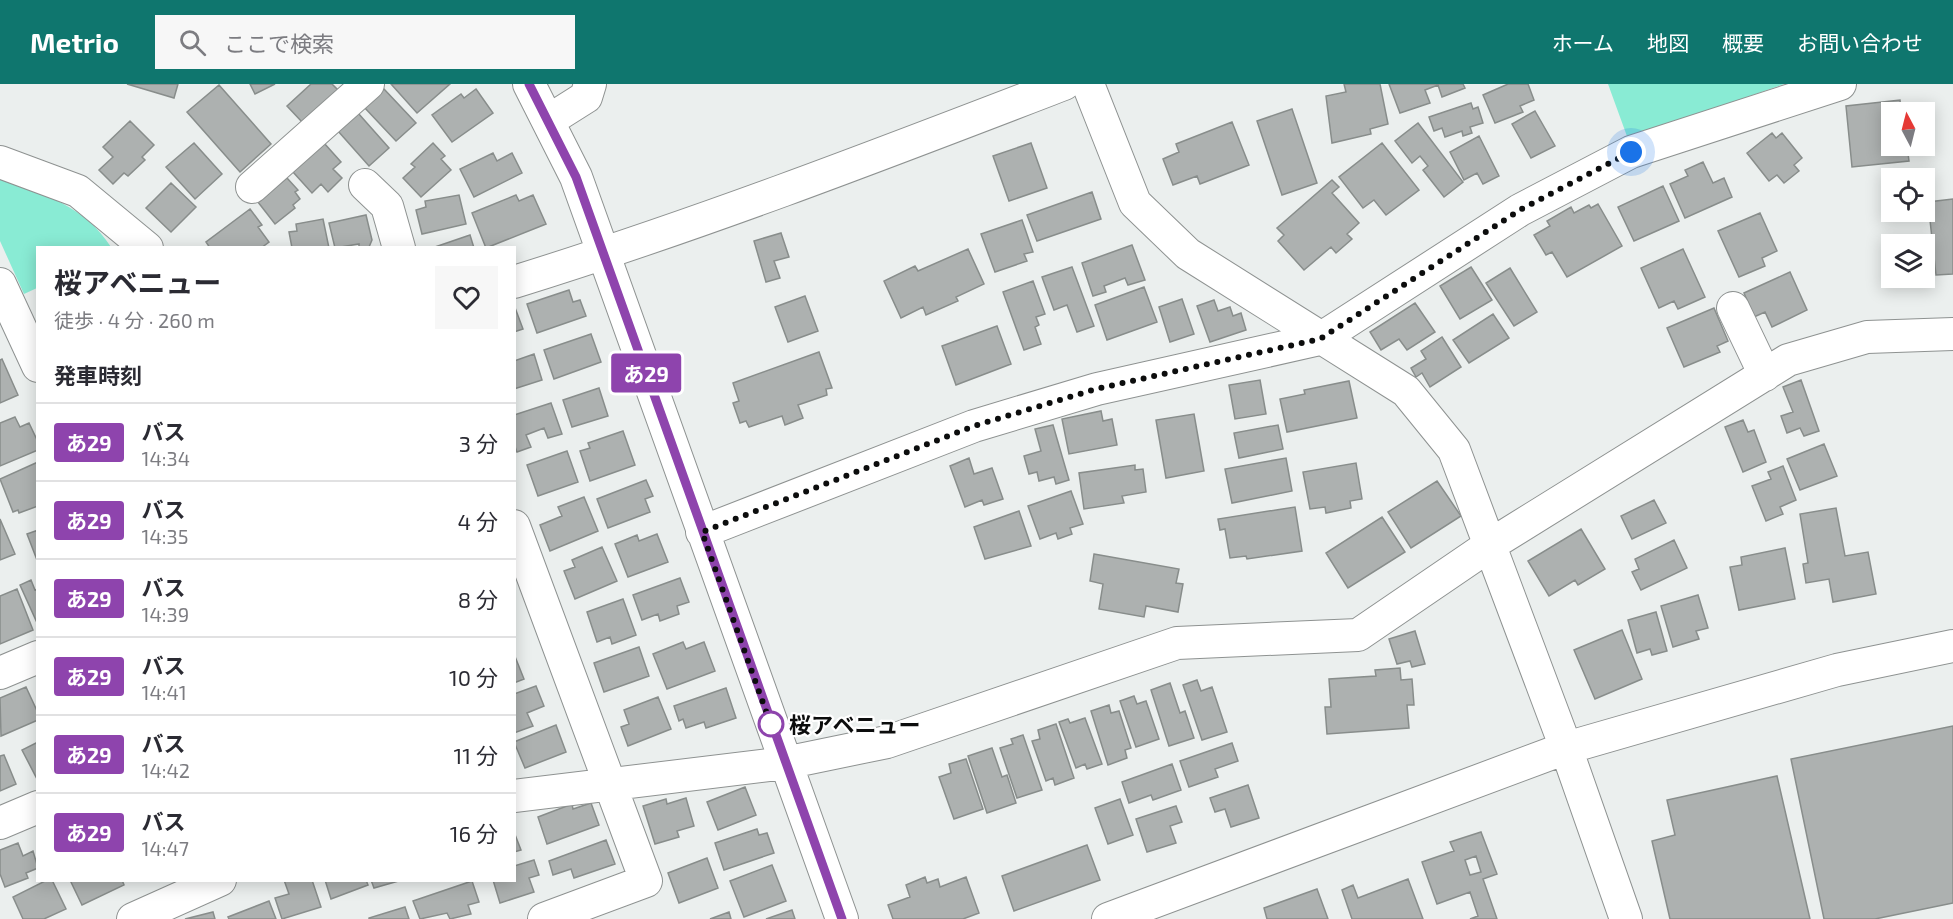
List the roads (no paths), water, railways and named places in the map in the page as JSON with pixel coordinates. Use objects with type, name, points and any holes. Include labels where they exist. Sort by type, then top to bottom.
[{"type":"street","points":[[252,188],[368,84]]},
{"type":"street","points":[[529,84],[576,177],[842,919]]},
{"type":"street","points":[[548,121],[586,97],[590,84]]},
{"type":"street","points":[[516,281],[603,255],[840,170],[1064,84]]},
{"type":"street","points":[[1088,84],[1135,203],[1188,254],[1406,392],[1454,450],[1566,748],[1626,919]]},
{"type":"street","points":[[702,532],[974,426],[1096,389],[1320,339],[1520,210],[1631,152],[1840,84]]},
{"type":"street","points":[[0,162],[78,191],[145,246]]},
{"type":"street","points":[[365,185],[387,206],[398,246]]},
{"type":"street","points":[[0,284],[36,362]]},
{"type":"street","points":[[1733,308],[1764,375]]},
{"type":"street","points":[[516,796],[610,782],[785,763],[887,742],[1177,643],[1358,636],[1490,545],[1788,360],[1868,338],[1953,334]]},
{"type":"street","points":[[516,531],[646,881],[544,919]]},
{"type":"street","points":[[1108,919],[1566,748],[1837,670],[1953,646]]},
{"type":"street","points":[[0,673],[36,658]]},
{"type":"street","points":[[0,823],[36,808]]},
{"type":"street","points":[[133,919],[216,882]]},
{"type":"place","name":"桜アベニュー","points":[[771,724]]}]
